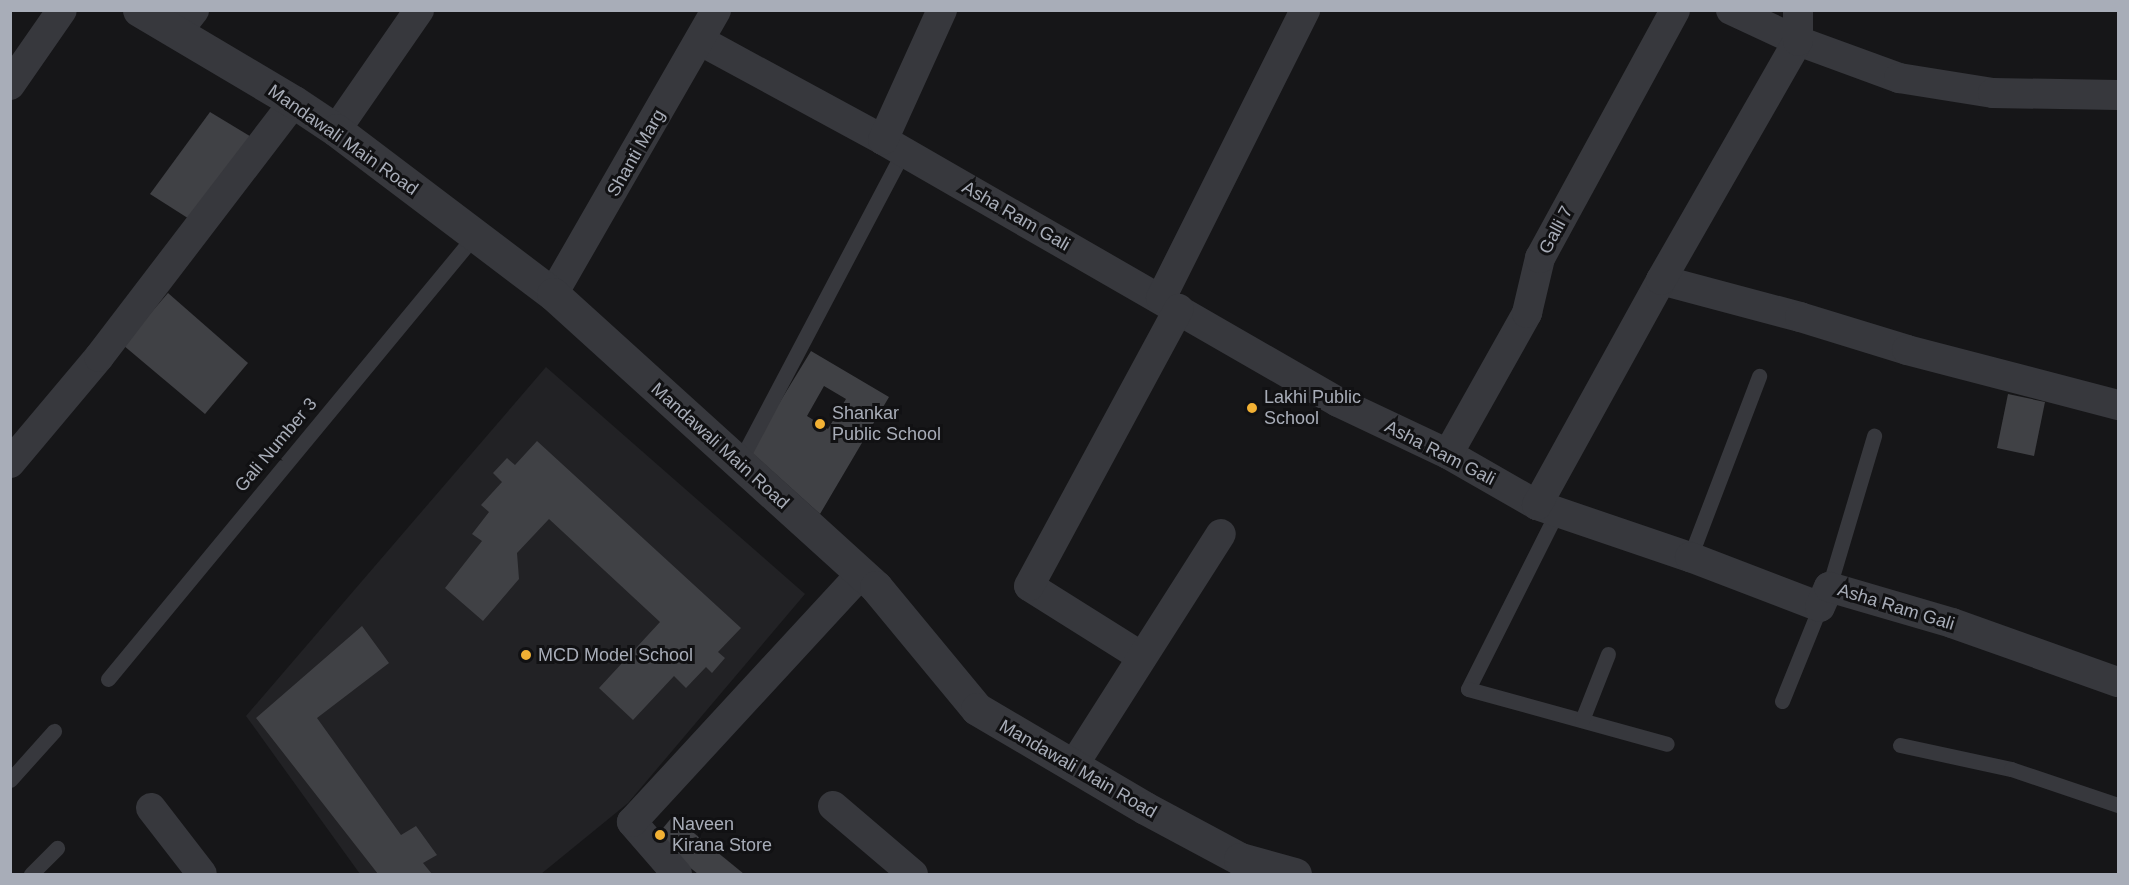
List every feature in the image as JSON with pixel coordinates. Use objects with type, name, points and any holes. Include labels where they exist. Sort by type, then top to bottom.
[{"type":"street","points":[[10,85],[62,10]]},
{"type":"street","name":"Mandawali Main Road","points":[[139,10],[185,21],[294,102],[336,130],[553,294],[876,587],[977,709],[1240,860],[1295,874]]},
{"type":"street","points":[[336,130],[419,10]]},
{"type":"street","name":"Shanti Marg","points":[[553,294],[701,41],[716,10]]},
{"type":"street","points":[[893,146],[942,10]]},
{"type":"street","points":[[1142,657],[1029,586],[1170,304],[1305,10]]},
{"type":"street","name":"Galli 7","points":[[1448,454],[1527,313],[1540,258],[1675,10]]},
{"type":"street","points":[[1731,10],[1798,41],[1899,78],[1993,93],[2118,95]]},
{"type":"street","points":[[1547,508],[1661,280],[1798,41],[1798,10]]},
{"type":"street","name":"Asha Ram Gali","points":[[701,41],[893,146],[1338,402],[1448,454],[1547,508],[1690,558],[1825,597],[1952,623],[2118,682]]},
{"type":"street","points":[[10,463],[99,357],[294,102]]},
{"type":"street","points":[[1661,280],[1800,317],[1907,351],[2118,405]]},
{"type":"street","points":[[1073,766],[1221,534]]},
{"type":"street","points":[[677,874],[632,822],[861,573]]},
{"type":"street","points":[[833,806],[913,874]]},
{"type":"street","points":[[151,808],[202,874]]},
{"type":"lane","points":[[739,463],[893,146]]},
{"type":"lane","name":"Gali Number 3","points":[[108,680],[475,235]]},
{"type":"lane","points":[[1690,558],[1758,376]]},
{"type":"lane","points":[[1782,701],[1825,597],[1874,436]]},
{"type":"lane","points":[[1547,508],[1467,689],[1667,744]]},
{"type":"lane","points":[[1582,720],[1608,654]]},
{"type":"lane","points":[[10,780],[54,731]]},
{"type":"lane","points":[[1900,746],[2011,769],[2118,805]]},
{"type":"lane","points":[[31,874],[57,848]]},
{"type":"shaded area","name":"MCD Model School","points":[[546,367],[805,594],[628,803],[541,874],[360,874],[246,716]]},
{"type":"building","points":[[210,112],[253,138],[194,222],[150,194]]},
{"type":"building","points":[[168,293],[248,363],[205,414],[123,345]]},
{"type":"building","name":"Shankar Public School","points":[[811,351],[889,397],[820,514],[750,451]],"holes":[[[824,386],[846,399],[828,429],[807,416]]]},
{"type":"building","points":[[2008,394],[2045,402],[2034,456],[1997,448]]},
{"type":"building","points":[[537,441],[741,628],[718,652],[725,658],[712,673],[706,667],[686,688],[674,676],[633,720],[599,688],[660,622],[549,519],[517,553],[519,579],[483,621],[445,588],[482,541],[472,534],[489,512],[481,505],[502,482],[493,473],[507,458],[515,465]]},
{"type":"building","points":[[362,626],[389,663],[317,718],[401,835],[416,826],[437,855],[423,863],[432,874],[378,874],[256,718]]},
{"type":"building","points":[[673,816],[744,874],[698,874],[654,839]]},
{"type":"place","name":"Lakhi Public School","points":[[1252,408]]},
{"type":"place","name":"Shankar Public School","points":[[820,424]]},
{"type":"place","name":"MCD Model School","points":[[526,655]]},
{"type":"place","name":"Naveen Kirana Store","points":[[660,835]]}]
